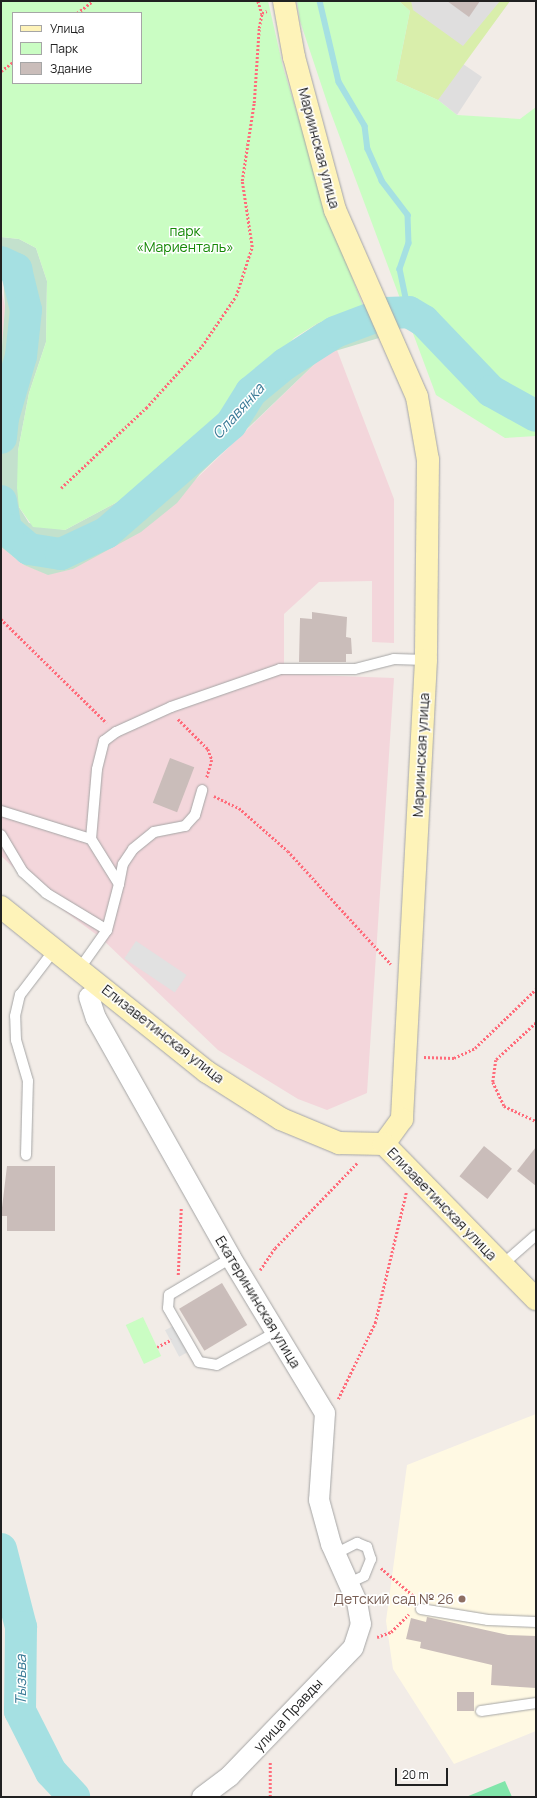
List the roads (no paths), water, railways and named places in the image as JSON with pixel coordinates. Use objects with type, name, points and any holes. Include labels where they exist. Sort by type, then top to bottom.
[{"type":"street","name":"Мариинская улица","points":[[278,3],[335,210],[369,289],[404,364],[422,414],[428,460],[426,660],[402,1119],[377,1145]]},
{"type":"street","name":"Елизаветинская улица","points":[[1,907],[80,968],[207,1072],[281,1119],[339,1143],[377,1145],[536,1299]]},
{"type":"street","name":"Екатерининская улица","points":[[89,997],[96,1018],[231,1258],[325,1413],[320,1500],[335,1554]]},
{"type":"street","points":[[335,1554],[349,1583]]},
{"type":"street","name":"улица Правды","points":[[202,1797],[230,1776],[353,1648],[359,1630],[349,1583]]},
{"type":"lane","points":[[119,884],[91,839],[97,769],[104,742],[116,732],[167,709],[280,669],[354,669],[394,659],[426,660]]},
{"type":"lane","points":[[80,968],[107,930],[123,864],[133,849],[154,832],[186,826],[194,815],[202,790]]},
{"type":"lane","points":[[1,811],[91,839]]},
{"type":"lane","points":[[1,835],[23,872],[46,893],[107,930]]},
{"type":"lane","points":[[26,1155],[28,1081],[16,1040],[15,1016],[20,995],[55,949]]},
{"type":"lane","points":[[502,1265],[536,1235]]},
{"type":"lane","points":[[231,1258],[177,1289],[169,1296],[168,1308],[199,1362],[207,1366],[217,1365],[276,1332]]},
{"type":"lane","points":[[335,1554],[357,1543],[367,1547],[371,1559],[364,1576],[349,1583]]},
{"type":"lane","points":[[423,1609],[488,1620],[536,1622]]},
{"type":"lane","points":[[481,1711],[536,1703]]},
{"type":"waterway","points":[[320,1],[339,82],[365,126],[368,149],[382,181],[408,215],[409,243],[400,269],[409,312]]},
{"type":"waterway","name":"Славянка","points":[[1,262],[16,269],[26,310],[21,356],[3,418],[1,438]]},
{"type":"waterway","name":"Славянка","points":[[1,501],[6,529],[29,549],[61,554],[106,533],[231,424],[251,392],[285,364],[335,332],[385,313],[409,312],[424,321],[491,391],[536,416]]},
{"type":"waterway","name":"Тызьва","points":[[1,1549],[21,1627],[20,1711],[51,1772],[74,1797]]},
{"type":"place","name":"Детский сад № 26","points":[[462,1599]]},
{"type":"park label","name":"парк «Мариенталь»","points":[[185,240]]}]
